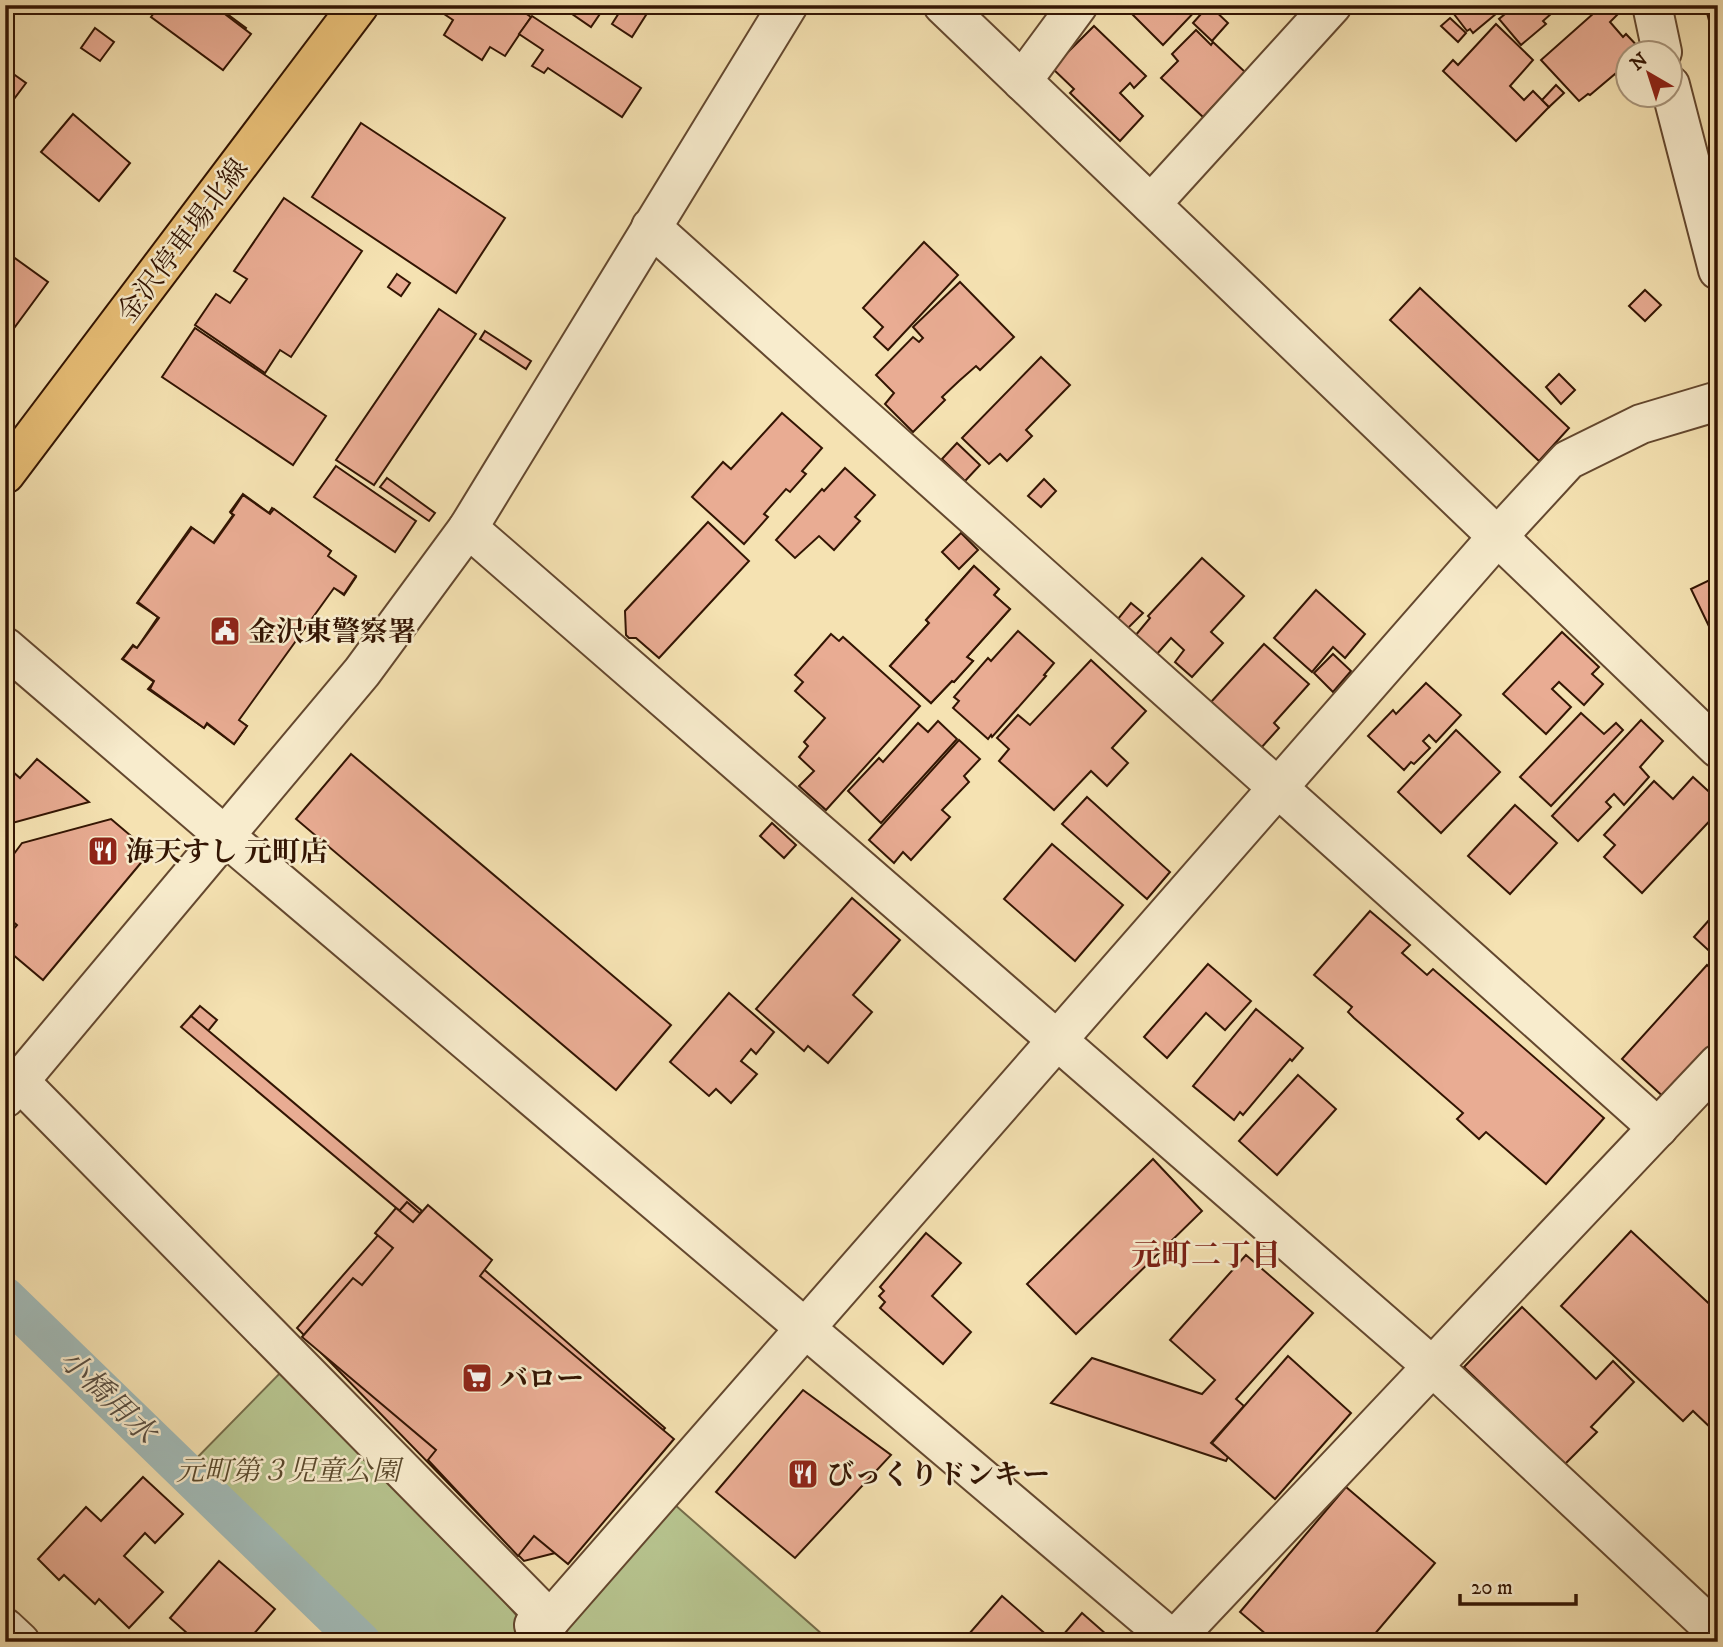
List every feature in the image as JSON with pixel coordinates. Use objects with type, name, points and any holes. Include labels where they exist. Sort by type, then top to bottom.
[{"type":"main road","name":"金沢停車場北線","points":[[5,474],[359,5]]},
{"type":"street","points":[[788,5],[468,528],[362,672],[13,1090],[545,1631],[805,1326],[1498,536],[1568,460],[1641,424],[1718,401]]},
{"type":"street","points":[[943,5],[1718,748]]},
{"type":"street","points":[[1022,81],[1078,5]]},
{"type":"street","points":[[1151,204],[1332,5]]},
{"type":"street","points":[[1652,5],[1659,38]]},
{"type":"street","points":[[1677,108],[1718,270]]},
{"type":"street","points":[[651,227],[1658,1128]]},
{"type":"street","points":[[468,528],[1432,1366],[1718,1633]]},
{"type":"street","points":[[5,647],[1173,1641],[1658,1128],[1711,1087]]},
{"type":"street","points":[[5,1628],[20,1642]]},
{"type":"green space","name":"元町第３児童公園","points":[[289,1364],[519,1618],[666,1497],[831,1642],[361,1642],[185,1470]]},
{"type":"building","points":[[153,5],[215,5],[246,28],[220,63],[149,11]]},
{"type":"building","points":[[160,5],[213,5],[251,34],[223,70],[151,17]]},
{"type":"building","points":[[441,5],[513,5],[531,17],[505,56],[490,47],[482,60],[444,35],[453,20],[438,10]]},
{"type":"building","points":[[559,5],[606,5],[591,27]]},
{"type":"building","points":[[624,5],[631,5],[646,15],[632,37],[612,24]]},
{"type":"building","points":[[1123,5],[1201,5],[1163,45]]},
{"type":"building","points":[[1209,5],[1228,23],[1212,41],[1193,23]]},
{"type":"building","points":[[1447,5],[1501,5],[1503,8],[1473,33],[1470,29],[1467,31]]},
{"type":"building","points":[[1516,5],[1561,5],[1543,21],[1546,24],[1521,45],[1499,19]]},
{"type":"building","points":[[1603,5],[1627,5],[1610,22],[1623,37],[1626,34],[1630,38],[1614,38],[1614,75],[1590,95],[1579,101],[1541,60]]},
{"type":"building","points":[[1705,5],[1718,5],[1718,31],[1712,32]]},
{"type":"building","points":[[532,16],[641,88],[622,117],[548,68],[544,73],[532,66],[543,50],[519,34]]},
{"type":"building","points":[[1450,18],[1466,33],[1458,42],[1441,26]]},
{"type":"building","points":[[1496,24],[1533,60],[1510,86],[1524,100],[1533,91],[1549,107],[1516,141],[1443,71],[1453,60],[1458,65]]},
{"type":"building","points":[[1094,26],[1146,76],[1134,88],[1130,83],[1120,93],[1143,116],[1120,141],[1070,93],[1074,89],[1052,68]]},
{"type":"building","points":[[95,28],[114,42],[100,61],[81,48]]},
{"type":"building","points":[[1196,30],[1245,72],[1203,117],[1161,78],[1178,61],[1172,54]]},
{"type":"building","points":[[5,68],[26,83],[5,111]]},
{"type":"building","points":[[1556,85],[1564,93],[1549,107],[1542,100]]},
{"type":"building","points":[[73,114],[130,163],[99,201],[41,152]]},
{"type":"building","points":[[361,123],[505,218],[456,293],[312,197]]},
{"type":"building","points":[[284,198],[362,251],[291,357],[280,350],[265,373],[195,325],[216,294],[230,303],[247,279],[234,271]]},
{"type":"building","points":[[924,242],[958,275],[888,350],[874,337],[883,327],[863,308]]},
{"type":"building","points":[[5,251],[48,282],[9,335],[5,333]]},
{"type":"building","points":[[397,274],[410,283],[401,296],[388,287]]},
{"type":"building","points":[[960,282],[1014,337],[980,370],[976,366],[959,381],[942,397],[945,400],[913,432],[885,404],[894,393],[876,375],[913,337],[919,342],[923,338],[913,327]]},
{"type":"building","points":[[1420,288],[1569,428],[1539,461],[1390,320]]},
{"type":"building","points":[[1645,290],[1661,305],[1645,321],[1629,306]]},
{"type":"building","points":[[439,309],[476,334],[374,485],[336,460]]},
{"type":"building","points":[[195,328],[326,416],[293,465],[162,377]]},
{"type":"building","points":[[485,331],[531,361],[526,369],[480,339]]},
{"type":"building","points":[[1041,357],[1070,385],[1026,430],[1032,436],[1007,461],[1000,454],[989,464],[962,438]]},
{"type":"building","points":[[1559,374],[1575,390],[1561,404],[1546,387]]},
{"type":"building","points":[[782,413],[822,448],[802,471],[806,474],[790,492],[786,489],[764,514],[768,517],[744,544],[692,497],[723,462],[731,469]]},
{"type":"building","points":[[957,443],[980,465],[965,481],[942,459]]},
{"type":"building","points":[[336,466],[416,521],[395,552],[314,497]]},
{"type":"building","points":[[845,468],[875,495],[855,517],[860,521],[834,550],[819,536],[795,558],[776,540]]},
{"type":"building","points":[[387,478],[435,513],[429,521],[380,487]]},
{"type":"building","points":[[1044,479],[1056,491],[1041,507],[1028,496]]},
{"type":"building","name":"金沢東警察署","points":[[243,494],[269,513],[272,508],[331,551],[327,556],[356,577],[344,595],[333,587],[238,720],[247,726],[234,744],[207,724],[204,728],[148,689],[154,682],[122,659],[133,645],[137,648],[158,617],[137,603],[191,527],[213,543],[233,515],[230,512]]},
{"type":"building","name":"金沢東警察署","points":[[243,495],[270,514],[274,509],[331,551],[328,556],[356,576],[344,594],[334,588],[239,720],[247,726],[234,744],[207,723],[204,728],[150,689],[154,681],[123,659],[133,646],[137,648],[159,618],[138,602],[192,528],[214,543],[234,515],[231,513]]},
{"type":"building","points":[[708,522],[749,561],[659,658],[636,638],[626,635],[625,611]]},
{"type":"building","points":[[961,533],[978,550],[959,569],[942,552]]},
{"type":"building","points":[[1202,558],[1244,596],[1211,632],[1223,643],[1192,677],[1175,662],[1184,650],[1171,638],[1156,655],[1135,636],[1150,618],[1148,616]]},
{"type":"building","points":[[974,566],[999,589],[994,595],[1010,609],[967,657],[973,661],[931,703],[890,666],[929,623],[926,620]]},
{"type":"building","points":[[974,566],[999,589],[994,595],[1010,609],[967,657],[973,661],[931,703],[890,666],[929,623],[926,620]]},
{"type":"building","points":[[1718,576],[1718,645],[1691,589]]},
{"type":"building","points":[[1316,590],[1365,634],[1345,658],[1333,647],[1312,672],[1274,638]]},
{"type":"building","points":[[1131,603],[1143,613],[1128,628],[1117,620]]},
{"type":"building","points":[[1018,631],[1054,663],[1044,675],[1046,676],[988,739],[953,708],[959,701],[954,697],[988,658],[991,661]]},
{"type":"building","points":[[1562,632],[1599,667],[1592,674],[1603,684],[1584,705],[1559,682],[1552,689],[1571,707],[1546,734],[1503,694]]},
{"type":"building","points":[[831,634],[839,641],[843,637],[920,706],[826,810],[799,786],[814,771],[799,757],[808,746],[804,742],[825,718],[795,691],[803,682],[795,675]]},
{"type":"building","points":[[1264,644],[1309,684],[1274,723],[1279,728],[1261,748],[1211,702]]},
{"type":"building","points":[[1333,654],[1351,671],[1333,692],[1314,673]]},
{"type":"building","points":[[1091,660],[1146,711],[1112,748],[1128,763],[1107,786],[1091,771],[1054,810],[999,761],[1009,749],[997,738],[1018,715],[1030,725]]},
{"type":"building","points":[[1426,683],[1461,715],[1436,742],[1429,735],[1423,741],[1430,748],[1404,770],[1368,736],[1393,710],[1396,714]]},
{"type":"building","points":[[1581,713],[1604,734],[1616,723],[1623,730],[1551,806],[1520,777]]},
{"type":"building","points":[[1641,720],[1663,741],[1640,767],[1649,777],[1624,805],[1614,794],[1606,802],[1611,807],[1578,841],[1552,816]]},
{"type":"building","points":[[938,721],[957,739],[881,823],[848,791],[879,758],[883,762],[918,723],[928,732]]},
{"type":"building","points":[[1456,730],[1500,772],[1441,833],[1398,792]]},
{"type":"building","points":[[959,740],[980,759],[964,776],[969,782],[942,810],[950,817],[911,860],[903,852],[894,863],[869,840]]},
{"type":"building","points":[[351,754],[671,1025],[616,1090],[296,819]]},
{"type":"building","points":[[37,759],[89,802],[5,825],[5,765],[20,778]]},
{"type":"building","points":[[1693,777],[1718,800],[1718,812],[1642,893],[1604,857],[1615,845],[1604,835],[1654,781],[1673,799]]},
{"type":"building","points":[[1087,797],[1170,872],[1147,899],[1062,824]]},
{"type":"building","points":[[1515,805],[1557,843],[1510,894],[1468,856]]},
{"type":"building","points":[[111,819],[150,852],[43,980],[5,948],[5,939],[17,925],[5,915],[5,866],[22,843]]},
{"type":"building","points":[[772,823],[796,845],[784,858],[760,836]]},
{"type":"building","points":[[1052,844],[1123,905],[1075,961],[1004,899]]},
{"type":"building","points":[[852,898],[900,940],[853,995],[872,1012],[828,1063],[808,1046],[804,1051],[756,1009]]},
{"type":"building","points":[[1718,910],[1718,959],[1694,937]]},
{"type":"building","points":[[1370,911],[1410,945],[1402,953],[1427,975],[1433,969],[1604,1118],[1546,1184],[1486,1132],[1479,1139],[1457,1119],[1463,1113],[1354,1018],[1348,1012],[1352,1007],[1314,975]]},
{"type":"building","points":[[1208,964],[1251,1001],[1225,1030],[1206,1013],[1167,1058],[1144,1037]]},
{"type":"building","points":[[1707,965],[1718,975],[1718,1044],[1667,1100],[1622,1059]]},
{"type":"building","points":[[729,993],[774,1032],[756,1054],[751,1049],[741,1061],[757,1074],[731,1103],[716,1089],[709,1096],[670,1062]]},
{"type":"building","points":[[200,1006],[217,1020],[208,1031],[191,1016]]},
{"type":"building","points":[[1256,1009],[1303,1048],[1292,1061],[1290,1059],[1243,1115],[1240,1112],[1234,1120],[1193,1086]]},
{"type":"building","points":[[191,1016],[422,1211],[413,1222],[181,1027]]},
{"type":"building","points":[[1298,1075],[1336,1109],[1277,1175],[1239,1141]]},
{"type":"building","points":[[1153,1159],[1202,1211],[1076,1334],[1027,1284]]},
{"type":"building","name":"バロー","points":[[407,1202],[665,1428],[555,1553],[524,1561],[297,1328]]},
{"type":"building","name":"バロー","points":[[428,1205],[492,1260],[480,1276],[674,1439],[568,1564],[534,1536],[518,1556],[428,1460],[436,1450],[302,1337],[353,1278],[362,1285],[393,1248],[375,1233],[396,1208],[413,1222]]},
{"type":"building","points":[[1631,1231],[1718,1312],[1718,1424],[1713,1430],[1693,1411],[1683,1421],[1561,1306]]},
{"type":"building","points":[[926,1233],[961,1263],[932,1296],[971,1332],[943,1364],[880,1308],[885,1302],[879,1296],[884,1291],[880,1287]]},
{"type":"building","points":[[1246,1255],[1313,1313],[1236,1399],[1244,1406],[1211,1443],[1228,1457],[1226,1461],[1051,1403],[1092,1358],[1202,1394],[1215,1380],[1170,1340]]},
{"type":"building","points":[[1522,1307],[1596,1379],[1613,1361],[1634,1382],[1591,1427],[1597,1432],[1565,1464],[1464,1367]]},
{"type":"building","points":[[1288,1356],[1351,1413],[1275,1499],[1212,1443]]},
{"type":"building","name":"びっくりドンキー","points":[[803,1390],[891,1455],[795,1558],[716,1492]]},
{"type":"building","points":[[143,1477],[183,1514],[155,1543],[145,1533],[124,1556],[163,1592],[129,1628],[99,1599],[95,1604],[64,1575],[59,1580],[38,1559],[86,1507],[101,1521]]},
{"type":"building","points":[[1346,1487],[1435,1563],[1368,1642],[1275,1642],[1240,1612]]},
{"type":"building","points":[[219,1561],[275,1609],[247,1642],[238,1642],[230,1635],[224,1642],[197,1642],[170,1618]]},
{"type":"building","points":[[1002,1596],[1050,1638],[1047,1642],[962,1642]]},
{"type":"building","points":[[1082,1613],[1115,1642],[1057,1642]]},
{"type":"waterway","name":"小橋用水","points":[[5,1297],[361,1642]]},
{"type":"place","name":"金沢東警察署","points":[[225,631]]},
{"type":"place","name":"海天すし 元町店","points":[[103,851]]},
{"type":"place","name":"バロー","points":[[477,1378]]},
{"type":"place","name":"びっくりドンキー","points":[[803,1474]]},
{"type":"district","name":"元町二丁目","points":[[1206,1255]]}]
